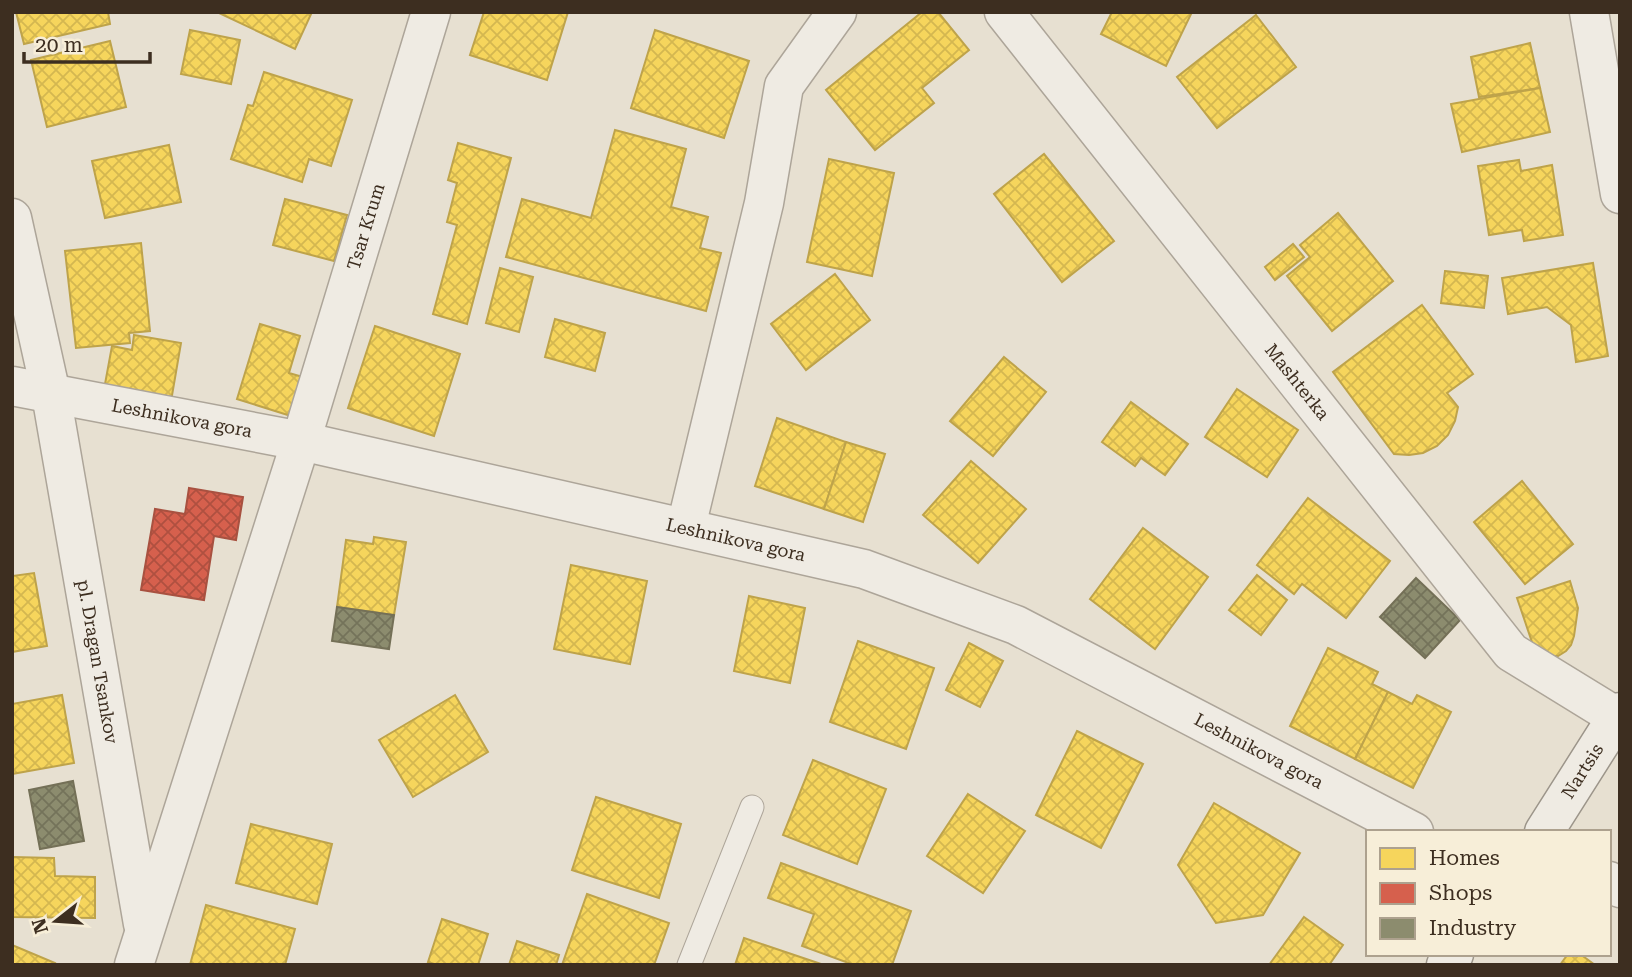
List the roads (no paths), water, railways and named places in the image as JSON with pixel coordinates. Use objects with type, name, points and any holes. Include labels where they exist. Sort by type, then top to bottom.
[{"type":"street","name":"Tsar Krum","points":[[301,441],[431,12]]},
{"type":"street","points":[[687,527],[764,203],[784,86],[837,12]]},
{"type":"street","name":"Mashterka","points":[[1004,12],[1511,652],[1619,716]]},
{"type":"street","points":[[1590,12],[1620,194]]},
{"type":"street","name":"pl. Dragan Tsankov","points":[[12,218],[51,394],[139,947]]},
{"type":"street","name":"Leshnikova gora","points":[[12,386],[301,441],[864,569],[1016,625],[1410,830]]},
{"type":"street","name":"pl. Dragan Tsankov","points":[[139,947],[301,441]]},
{"type":"street","name":"Nartsis","points":[[1545,830],[1619,716]]},
{"type":"lane","points":[[689,965],[752,807]]}]
